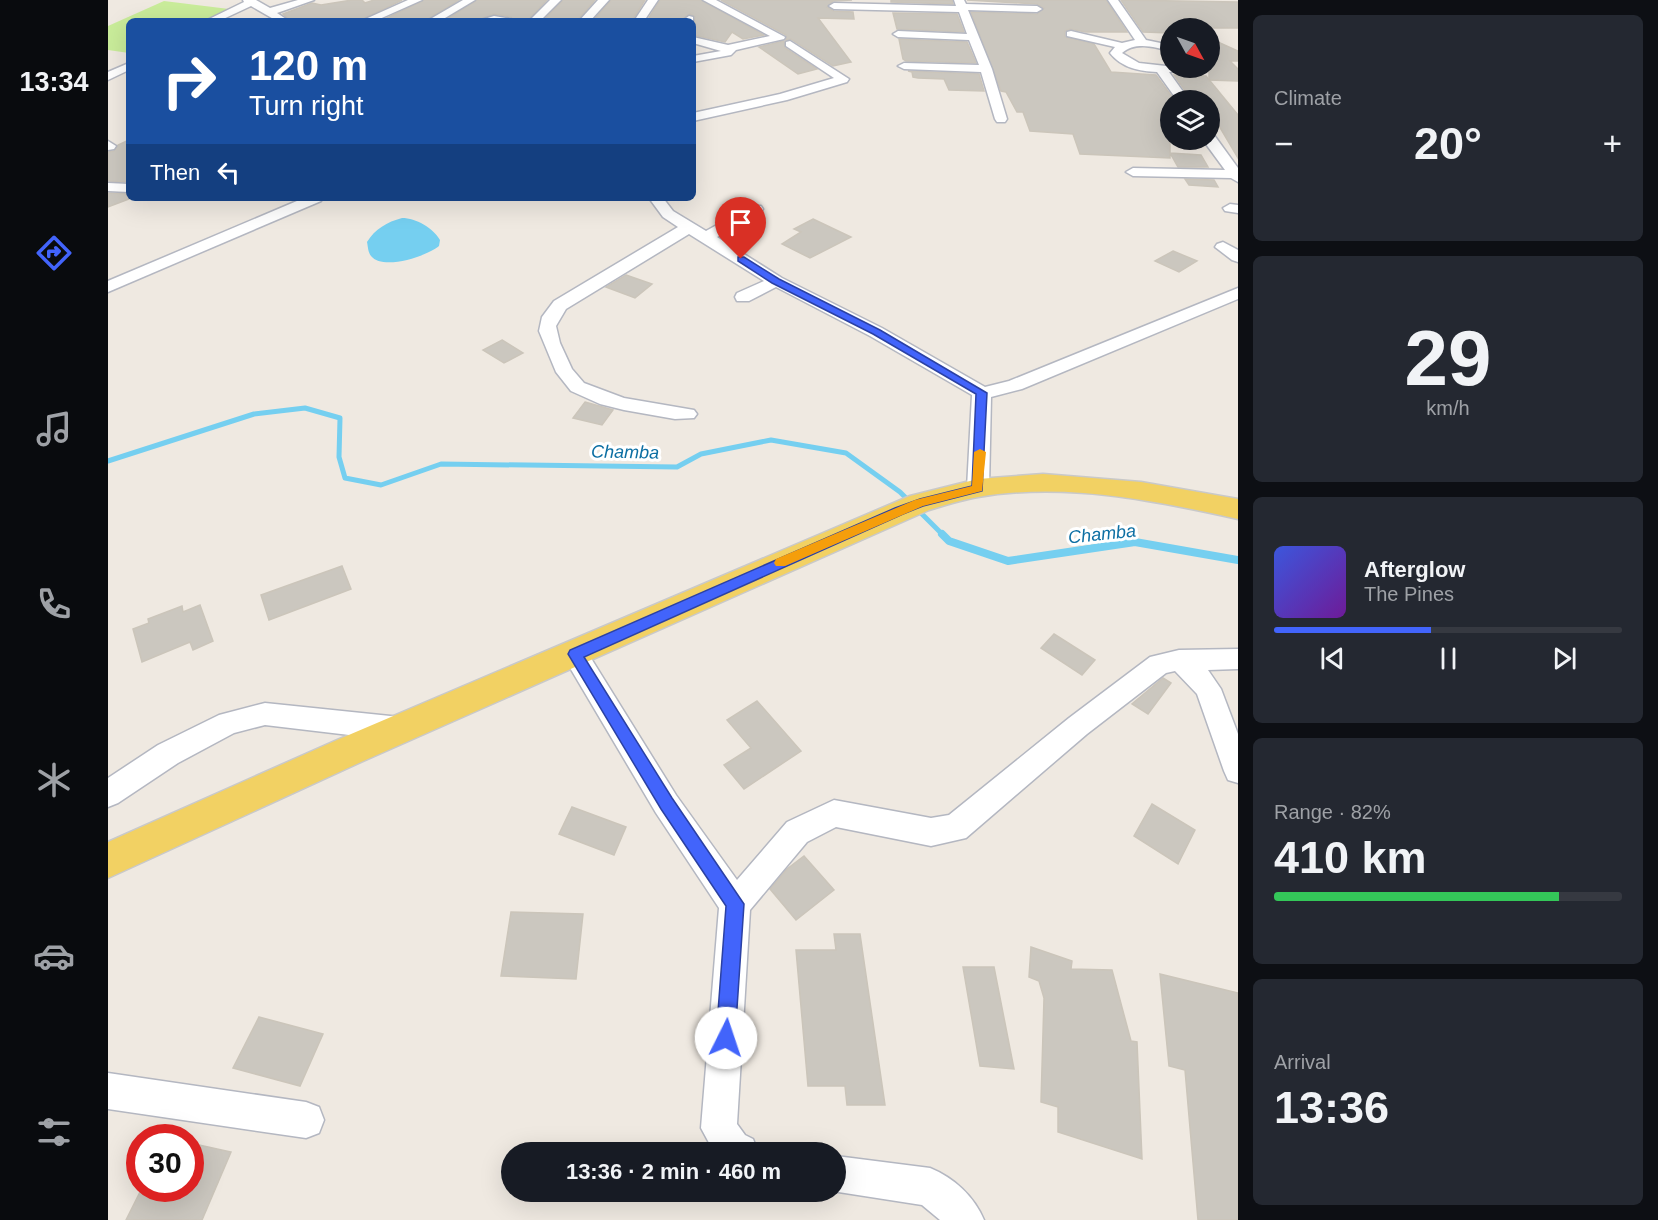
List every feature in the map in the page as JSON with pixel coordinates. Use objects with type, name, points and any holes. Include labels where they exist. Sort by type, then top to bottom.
[{"type":"main road","points":[[108,860],[400,729],[909,507],[978,488],[1027,484],[1090,485],[1179,496],[1238,509]]},
{"type":"street","points":[[269,12],[309,0]]},
{"type":"street","points":[[375,18],[417,0]]},
{"type":"street","points":[[437,18],[470,0]]},
{"type":"street","points":[[537,18],[556,0]]},
{"type":"street","points":[[587,18],[604,0]]},
{"type":"street","points":[[641,18],[653,0]]},
{"type":"street","points":[[708,0],[780,37],[725,49]]},
{"type":"street","points":[[1113,0],[1143,44]]},
{"type":"street","points":[[216,18],[250,1],[279,18]]},
{"type":"street","points":[[961,5],[986,69],[1001,119]]},
{"type":"street","points":[[834,6],[961,5],[1037,9]]},
{"type":"street","points":[[696,41],[712,29]]},
{"type":"street","points":[[898,34],[973,37]]},
{"type":"street","points":[[1071,34],[1122,46],[1143,44],[1160,47]]},
{"type":"street","points":[[696,41],[728,46],[725,49]]},
{"type":"street","points":[[1122,46],[1116,52],[1123,60],[1160,69]]},
{"type":"street","points":[[699,116],[783,97],[843,79],[793,47]]},
{"type":"street","points":[[696,58],[727,53],[731,49],[725,49]]},
{"type":"street","points":[[1114,68],[1131,63]]},
{"type":"street","points":[[904,66],[986,69]]},
{"type":"street","points":[[108,74],[126,70]]},
{"type":"street","points":[[1218,150],[1236,176]]},
{"type":"street","points":[[1133,172],[1236,176]]},
{"type":"street","points":[[108,187],[126,188]]},
{"type":"street","points":[[108,287],[309,201]]},
{"type":"street","points":[[658,201],[668,214],[776,281],[885,337],[982,393],[1015,385],[1238,293]]},
{"type":"street","points":[[706,237],[756,209]]},
{"type":"street","points":[[687,414],[647,410],[589,393],[570,381],[547,333],[549,317],[560,305],[689,227]]},
{"type":"street","points":[[1223,247],[1238,258]]},
{"type":"street","points":[[743,297],[776,281]]},
{"type":"street","points":[[978,488],[982,393]]},
{"type":"street","points":[[575,654],[666,804],[735,904],[719,1128],[728,1142]]},
{"type":"street","points":[[735,904],[797,832],[834,813],[931,831],[956,828],[1078,726],[1159,664],[1193,664],[1238,659]]},
{"type":"street","points":[[1193,664],[1208,689],[1238,771]]},
{"type":"street","points":[[108,794],[168,754],[228,723],[265,714],[400,729]]},
{"type":"street","points":[[108,1091],[306,1120]]},
{"type":"street","points":[[846,1175],[930,1187],[950,1203],[965,1220]]},
{"type":"green space","points":[[164,1],[229,9],[212,18],[126,18],[126,53],[108,50],[108,26]]},
{"type":"water","points":[[402,218],[413,220],[429,228],[440,240],[439,246],[415,258],[395,262],[377,260],[371,256],[367,242],[374,233]]},
{"type":"building","points":[[352,0],[362,0],[365,3],[374,0],[402,0],[365,18],[288,18],[283,14],[312,3],[321,5]]},
{"type":"building","points":[[424,0],[459,0],[430,18],[387,18]]},
{"type":"building","points":[[477,0],[547,0],[530,18],[512,18],[494,14],[484,18],[449,18]]},
{"type":"building","points":[[563,0],[595,0],[580,18],[546,18]]},
{"type":"building","points":[[611,0],[645,0],[634,18],[596,18]]},
{"type":"building","points":[[660,0],[701,0],[764,35],[743,39],[732,32],[725,42],[696,36],[696,18],[690,14],[684,18],[649,18]]},
{"type":"building","points":[[721,0],[852,0],[833,1],[827,7],[834,11],[853,12],[854,19],[818,18],[851,62],[833,66],[791,39],[786,40],[786,35]]},
{"type":"building","points":[[891,0],[952,0],[953,4],[891,2]]},
{"type":"building","points":[[967,0],[1106,0],[1127,32],[1086,32],[1070,29],[1065,31],[1065,37],[1094,44],[1111,72],[1156,75],[1167,90],[1160,90],[1160,150],[1170,150],[1170,158],[1080,154],[1073,134],[1030,131],[1023,112],[1017,112],[1006,92],[1001,91],[971,12],[1037,14],[1044,8],[1037,4]]},
{"type":"building","points":[[1121,0],[1238,2],[1238,28],[1220,28],[1220,18],[1160,18],[1160,33],[1143,32]]},
{"type":"building","points":[[893,13],[957,14],[964,32],[897,29]]},
{"type":"building","points":[[899,39],[967,42],[976,63],[906,61],[903,59]]},
{"type":"building","points":[[784,41],[785,48],[817,69],[798,74],[759,47]]},
{"type":"building","points":[[1220,43],[1238,51],[1238,61],[1230,61],[1238,69],[1238,81],[1209,80],[1209,78],[1220,78]]},
{"type":"building","points":[[908,71],[979,74],[984,91],[949,90],[944,79],[913,77],[912,72]]},
{"type":"building","points":[[1176,78],[1208,78],[1217,90],[1185,90]]},
{"type":"building","points":[[1220,93],[1238,115],[1238,158],[1220,127]]},
{"type":"building","points":[[126,141],[126,182],[108,181],[108,152],[114,151],[118,145]]},
{"type":"building","points":[[1170,153],[1201,155],[1208,167],[1178,167]]},
{"type":"building","points":[[1185,179],[1214,180],[1218,187],[1189,185]]},
{"type":"building","points":[[108,193],[126,194],[126,200],[108,207]]},
{"type":"building","points":[[813,219],[851,237],[810,258],[782,244],[801,232],[794,229]]},
{"type":"building","points":[[1173,251],[1197,261],[1179,272],[1155,261]]},
{"type":"building","points":[[626,275],[652,284],[635,298],[606,287]]},
{"type":"building","points":[[502,340],[523,353],[504,363],[483,350]]},
{"type":"building","points":[[585,402],[613,410],[602,425],[573,418]]},
{"type":"building","points":[[342,566],[351,589],[269,620],[261,595]]},
{"type":"building","points":[[200,605],[213,641],[193,650],[190,642],[142,662],[133,629],[149,623],[148,619],[182,606],[183,612]]},
{"type":"building","points":[[1054,634],[1095,660],[1082,675],[1041,648]]},
{"type":"building","points":[[1163,678],[1171,683],[1148,714],[1132,704]]},
{"type":"building","points":[[757,701],[801,751],[744,789],[724,765],[751,748],[727,720]]},
{"type":"building","points":[[1152,804],[1195,830],[1178,864],[1134,836]]},
{"type":"building","points":[[572,807],[626,827],[614,855],[559,834]]},
{"type":"building","points":[[804,856],[834,890],[796,920],[770,889],[787,869]]},
{"type":"building","points":[[511,912],[583,914],[576,979],[501,976]]},
{"type":"building","points":[[834,934],[860,934],[885,1105],[847,1105],[845,1086],[808,1086],[796,950],[836,950]]},
{"type":"building","points":[[1031,947],[1072,961],[1071,969],[1112,970],[1131,1041],[1137,1042],[1142,1159],[1058,1132],[1058,1107],[1041,1102],[1044,998],[1039,981],[1029,977]]},
{"type":"building","points":[[963,967],[994,967],[1014,1069],[980,1066]]},
{"type":"building","points":[[1160,974],[1238,993],[1238,1220],[1198,1220],[1185,1070],[1169,1066]]},
{"type":"building","points":[[259,1017],[323,1034],[300,1086],[233,1068]]},
{"type":"building","points":[[204,1146],[231,1152],[202,1220],[126,1220],[135,1202],[204,1202]]},
{"type":"waterway","name":"Chamba","points":[[108,461],[254,414],[305,408],[340,418],[339,457],[345,478],[381,485],[441,464],[677,467],[701,454],[771,440],[846,453],[900,492],[949,541],[1008,561],[1135,542],[1238,560]]},
{"type":"slow traffic","points":[[780,563],[920,503],[978,488],[980,452]]},
{"type":"route","points":[[726,1038],[735,904],[666,804],[575,654],[899,511],[920,503],[978,488],[982,393],[912,351],[822,306],[741,259]]}]
